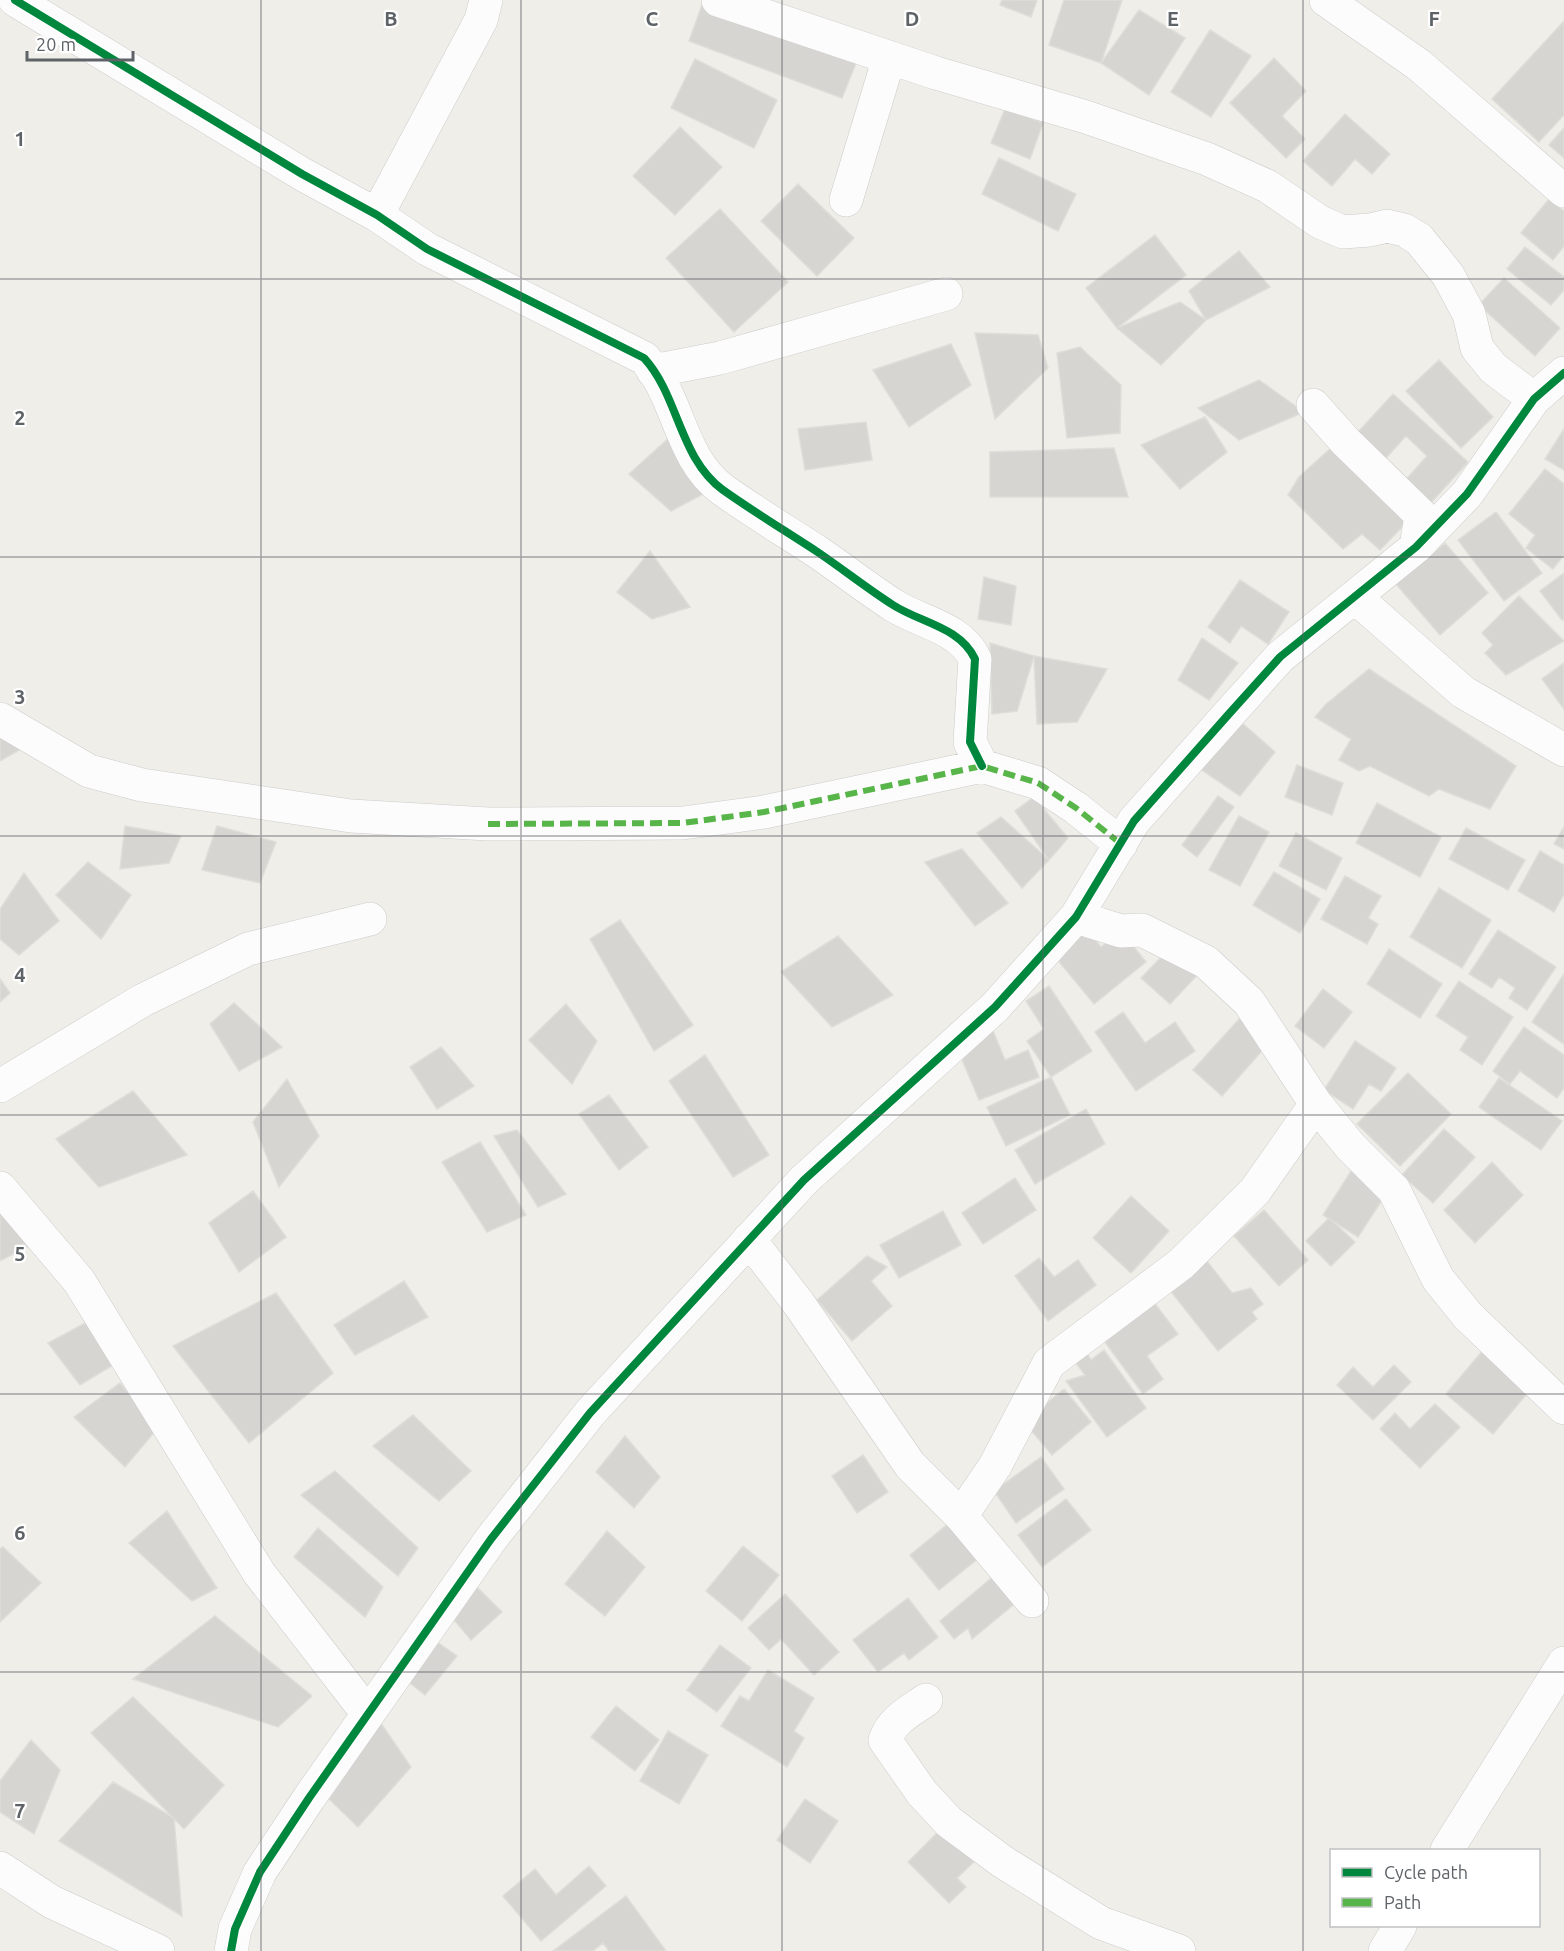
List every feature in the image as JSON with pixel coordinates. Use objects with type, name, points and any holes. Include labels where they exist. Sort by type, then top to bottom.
[{"type":"street","points":[[15,0],[302,174],[377,215],[427,249],[644,358],[653,371],[692,453],[720,488],[895,606],[956,635],[970,648],[975,659],[970,742],[982,766]]},
{"type":"street","points":[[377,215],[481,20],[486,0]]},
{"type":"street","points":[[718,0],[889,57],[1086,117],[1207,159],[1267,186],[1320,222],[1343,232],[1371,230],[1387,226],[1404,230],[1419,239],[1448,275],[1469,314],[1477,348],[1493,368],[1534,399]]},
{"type":"street","points":[[1326,0],[1419,65],[1564,192]]},
{"type":"street","points":[[846,200],[889,57]]},
{"type":"street","points":[[653,371],[720,358],[946,294]]},
{"type":"street","points":[[231,1951],[235,1929],[260,1872],[491,1539],[590,1413],[804,1180],[995,1007],[1076,917],[1134,821],[1280,657],[1416,547],[1467,494],[1534,399],[1564,373]]},
{"type":"street","points":[[1313,405],[1346,442],[1421,515],[1416,547]]},
{"type":"street","points":[[1355,597],[1463,692],[1564,750]]},
{"type":"street","points":[[0,719],[89,771],[142,785],[351,816],[488,824],[683,823],[764,812],[982,766],[1038,783],[1076,808],[1121,844]]},
{"type":"street","points":[[1076,917],[1121,931],[1142,930],[1206,963],[1249,1002],[1316,1104],[1350,1146],[1394,1190],[1438,1279],[1468,1316],[1564,1408]]},
{"type":"street","points":[[0,1086],[143,999],[248,949],[370,919]]},
{"type":"street","points":[[961,1516],[995,1466],[1049,1363],[1189,1256],[1255,1191],[1316,1104]]},
{"type":"street","points":[[0,1188],[79,1281],[259,1574],[368,1714]]},
{"type":"street","points":[[749,1239],[799,1304],[910,1465],[961,1516],[1032,1601]]},
{"type":"street","points":[[1448,1849],[1564,1663]]},
{"type":"street","points":[[926,1700],[898,1720],[889,1729],[885,1740],[922,1793],[949,1822],[1003,1862],[1101,1923],[1179,1951]]},
{"type":"street","points":[[0,1868],[52,1902],[158,1951]]},
{"type":"street","points":[[1385,1951],[1399,1927]]},
{"type":"building","points":[[1002,0],[1037,0],[1031,17],[1000,5]]},
{"type":"building","points":[[1064,0],[1122,0],[1101,63],[1049,45]]},
{"type":"building","points":[[702,5],[856,63],[842,98],[689,41]]},
{"type":"building","points":[[1139,10],[1185,38],[1149,95],[1101,63]]},
{"type":"building","points":[[1564,21],[1564,115],[1539,142],[1492,99]]},
{"type":"building","points":[[1210,30],[1251,56],[1211,117],[1171,92]]},
{"type":"building","points":[[1274,58],[1306,91],[1282,116],[1305,139],[1286,158],[1230,103]]},
{"type":"building","points":[[695,59],[777,100],[754,148],[671,108]]},
{"type":"building","points":[[1005,109],[1043,123],[1030,159],[991,143]]},
{"type":"building","points":[[1345,114],[1390,154],[1372,174],[1355,159],[1332,186],[1303,161]]},
{"type":"building","points":[[680,127],[722,167],[675,215],[633,176]]},
{"type":"building","points":[[1564,128],[1564,158],[1549,145]]},
{"type":"building","points":[[999,158],[1076,194],[1058,231],[982,194]]},
{"type":"building","points":[[798,184],[854,238],[817,276],[761,221]]},
{"type":"building","points":[[1549,199],[1564,211],[1564,246],[1553,260],[1521,233]]},
{"type":"building","points":[[720,209],[788,282],[734,332],[666,258]]},
{"type":"building","points":[[1155,235],[1186,275],[1117,328],[1086,288]]},
{"type":"building","points":[[1525,247],[1564,277],[1564,290],[1551,305],[1507,269]]},
{"type":"building","points":[[1239,251],[1270,287],[1206,320],[1189,291]]},
{"type":"building","points":[[1504,278],[1560,328],[1535,356],[1479,305]]},
{"type":"building","points":[[1180,302],[1206,320],[1161,365],[1117,328]]},
{"type":"building","points":[[975,333],[1038,335],[1048,368],[995,419]]},
{"type":"building","points":[[951,344],[971,385],[909,427],[873,370]]},
{"type":"building","points":[[1080,347],[1121,385],[1120,433],[1067,438],[1057,353]]},
{"type":"building","points":[[1439,360],[1493,417],[1461,448],[1406,391]]},
{"type":"building","points":[[1259,380],[1304,412],[1239,440],[1198,408]]},
{"type":"building","points":[[1393,394],[1468,462],[1428,506],[1402,484],[1427,456],[1406,436],[1386,458],[1358,432]]},
{"type":"building","points":[[1205,417],[1227,452],[1180,489],[1141,445]]},
{"type":"building","points":[[866,422],[872,460],[805,470],[798,429]]},
{"type":"building","points":[[1564,429],[1564,470],[1545,459]]},
{"type":"building","points":[[670,437],[705,493],[671,511],[629,474]]},
{"type":"building","points":[[1333,446],[1409,520],[1380,550],[1362,534],[1343,549],[1288,495],[1299,477]]},
{"type":"building","points":[[1114,448],[1128,497],[990,497],[990,452]]},
{"type":"building","points":[[1545,469],[1564,484],[1564,555],[1553,569],[1526,548],[1535,535],[1509,514]]},
{"type":"building","points":[[1496,512],[1542,573],[1504,601],[1458,540]]},
{"type":"building","points":[[1445,543],[1488,593],[1440,635],[1396,584]]},
{"type":"building","points":[[650,551],[690,607],[652,619],[617,592]]},
{"type":"building","points":[[1564,573],[1564,619],[1562,620],[1540,591]]},
{"type":"building","points":[[984,577],[1016,586],[1011,625],[978,619]]},
{"type":"building","points":[[1240,580],[1289,612],[1268,644],[1241,626],[1230,643],[1208,627]]},
{"type":"building","points":[[1519,596],[1564,641],[1506,675],[1485,653],[1493,645],[1482,633]]},
{"type":"building","points":[[1202,638],[1238,663],[1209,700],[1178,680]]},
{"type":"building","points":[[990,643],[1034,656],[1017,711],[992,714]]},
{"type":"building","points":[[1034,656],[1107,669],[1077,722],[1037,724]]},
{"type":"building","points":[[1564,663],[1564,709],[1542,679]]},
{"type":"building","points":[[1369,669],[1516,766],[1490,809],[1439,789],[1429,796],[1370,766],[1359,771],[1339,760],[1351,739],[1315,717],[1325,705]]},
{"type":"building","points":[[1241,722],[1275,752],[1240,796],[1199,768]]},
{"type":"building","points":[[0,735],[21,749],[0,761]]},
{"type":"building","points":[[1297,765],[1343,783],[1332,815],[1285,797]]},
{"type":"building","points":[[1218,796],[1234,807],[1197,857],[1182,845]]},
{"type":"building","points":[[1034,797],[1068,838],[1049,860],[1015,811]]},
{"type":"building","points":[[1377,803],[1441,837],[1420,877],[1356,843]]},
{"type":"building","points":[[1239,816],[1269,832],[1240,886],[1209,870]]},
{"type":"building","points":[[1001,817],[1049,860],[1022,888],[977,833]]},
{"type":"building","points":[[125,826],[181,836],[169,863],[120,869]]},
{"type":"building","points":[[217,826],[276,842],[260,883],[202,870]]},
{"type":"building","points":[[1564,827],[1564,849],[1554,844]]},
{"type":"building","points":[[1466,828],[1525,860],[1508,890],[1449,859]]},
{"type":"building","points":[[1296,833],[1342,858],[1326,890],[1279,866]]},
{"type":"building","points":[[962,849],[1008,903],[975,926],[925,862]]},
{"type":"building","points":[[1540,851],[1564,865],[1564,894],[1554,912],[1518,891]]},
{"type":"building","points":[[88,862],[131,895],[101,939],[56,895]]},
{"type":"building","points":[[1274,872],[1320,899],[1300,933],[1253,905]]},
{"type":"building","points":[[24,873],[59,921],[19,955],[0,939],[0,909]]},
{"type":"building","points":[[1345,876],[1381,896],[1368,918],[1378,924],[1367,944],[1321,919]]},
{"type":"building","points":[[1439,888],[1491,920],[1462,968],[1410,937]]},
{"type":"building","points":[[620,920],[693,1025],[654,1051],[590,939]]},
{"type":"building","points":[[1085,927],[1101,947],[1121,931],[1146,962],[1094,1004],[1052,953]]},
{"type":"building","points":[[1498,930],[1556,967],[1527,1010],[1509,998],[1515,988],[1499,977],[1492,988],[1469,974]]},
{"type":"building","points":[[838,936],[893,995],[832,1027],[781,972]]},
{"type":"building","points":[[1173,945],[1201,971],[1170,1004],[1141,978]]},
{"type":"building","points":[[1389,949],[1442,984],[1420,1018],[1367,984]]},
{"type":"building","points":[[1564,974],[1564,1044],[1532,1022]]},
{"type":"building","points":[[0,979],[10,993],[0,1002]]},
{"type":"building","points":[[1459,981],[1513,1017],[1482,1065],[1460,1050],[1468,1037],[1436,1016]]},
{"type":"building","points":[[1049,986],[1092,1051],[1051,1077],[1027,1041],[1044,1029],[1026,1001]]},
{"type":"building","points":[[1323,989],[1352,1012],[1324,1048],[1295,1026]]},
{"type":"building","points":[[234,1003],[282,1047],[239,1071],[210,1024]]},
{"type":"building","points":[[566,1004],[597,1041],[572,1084],[529,1040]]},
{"type":"building","points":[[1123,1012],[1145,1043],[1175,1022],[1195,1051],[1136,1091],[1095,1032]]},
{"type":"building","points":[[1240,1018],[1269,1043],[1222,1096],[1193,1070]]},
{"type":"building","points":[[989,1021],[1005,1060],[1028,1050],[1039,1077],[979,1100],[961,1057]]},
{"type":"building","points":[[1524,1027],[1564,1055],[1564,1088],[1557,1098],[1520,1071],[1510,1084],[1493,1071]]},
{"type":"building","points":[[1355,1041],[1396,1068],[1381,1091],[1369,1084],[1353,1109],[1324,1090]]},
{"type":"building","points":[[441,1047],[474,1086],[437,1109],[410,1067]]},
{"type":"building","points":[[705,1055],[769,1155],[733,1177],[669,1081]]},
{"type":"building","points":[[1408,1073],[1451,1114],[1400,1166],[1357,1124]]},
{"type":"building","points":[[1051,1077],[1070,1115],[1006,1146],[987,1107]]},
{"type":"building","points":[[1499,1078],[1562,1121],[1541,1150],[1479,1107]]},
{"type":"building","points":[[287,1079],[319,1136],[279,1187],[253,1122]]},
{"type":"building","points":[[133,1091],[187,1155],[99,1187],[56,1139]]},
{"type":"building","points":[[609,1095],[648,1147],[619,1170],[579,1114]]},
{"type":"building","points":[[1086,1109],[1105,1144],[1035,1184],[1015,1150]]},
{"type":"building","points":[[1444,1129],[1475,1157],[1433,1203],[1402,1175]]},
{"type":"building","points":[[517,1130],[566,1194],[538,1207],[494,1136]]},
{"type":"building","points":[[480,1142],[526,1215],[487,1232],[442,1162]]},
{"type":"building","points":[[1492,1162],[1523,1195],[1475,1243],[1444,1210]]},
{"type":"building","points":[[1353,1168],[1388,1191],[1358,1237],[1323,1215]]},
{"type":"building","points":[[1015,1178],[1036,1210],[983,1244],[962,1213]]},
{"type":"building","points":[[253,1191],[286,1237],[239,1272],[209,1223]]},
{"type":"building","points":[[1131,1196],[1169,1231],[1131,1273],[1093,1238]]},
{"type":"building","points":[[0,1209],[32,1244],[0,1261]]},
{"type":"building","points":[[1264,1210],[1308,1260],[1279,1286],[1234,1236]]},
{"type":"building","points":[[943,1211],[961,1245],[899,1278],[880,1245]]},
{"type":"building","points":[[1329,1218],[1355,1242],[1331,1266],[1306,1241]]},
{"type":"building","points":[[867,1256],[887,1267],[871,1281],[892,1306],[852,1341],[817,1300]]},
{"type":"building","points":[[1039,1258],[1054,1277],[1078,1260],[1096,1285],[1048,1321],[1015,1276]]},
{"type":"building","points":[[1206,1260],[1232,1293],[1251,1288],[1263,1304],[1252,1312],[1257,1319],[1218,1351],[1169,1289]]},
{"type":"building","points":[[404,1281],[428,1317],[355,1355],[334,1325]]},
{"type":"building","points":[[276,1293],[333,1373],[249,1443],[173,1346]]},
{"type":"building","points":[[1153,1301],[1178,1334],[1147,1356],[1163,1379],[1143,1394],[1102,1338]]},
{"type":"building","points":[[100,1315],[115,1364],[80,1385],[48,1343]]},
{"type":"building","points":[[1484,1349],[1531,1389],[1493,1434],[1446,1394]]},
{"type":"building","points":[[1104,1350],[1146,1408],[1107,1437],[1066,1381],[1085,1375],[1075,1362],[1087,1353],[1091,1360]]},
{"type":"building","points":[[1394,1365],[1411,1382],[1373,1420],[1337,1385],[1353,1367],[1373,1387]]},
{"type":"building","points":[[120,1383],[157,1429],[125,1467],[74,1417]]},
{"type":"building","points":[[1064,1389],[1091,1422],[1052,1455],[1024,1422]]},
{"type":"building","points":[[1435,1404],[1460,1427],[1420,1468],[1380,1429],[1395,1413],[1410,1429]]},
{"type":"building","points":[[413,1415],[471,1471],[439,1501],[373,1446]]},
{"type":"building","points":[[625,1436],[660,1477],[634,1508],[596,1472]]},
{"type":"building","points":[[863,1455],[888,1492],[857,1513],[832,1476]]},
{"type":"building","points":[[1041,1457],[1064,1489],[1016,1523],[994,1491]]},
{"type":"building","points":[[335,1471],[418,1548],[398,1576],[301,1495]]},
{"type":"building","points":[[1066,1499],[1091,1530],[1042,1567],[1018,1535]]},
{"type":"building","points":[[167,1511],[217,1588],[192,1601],[129,1543]]},
{"type":"building","points":[[954,1519],[984,1554],[939,1590],[910,1555]]},
{"type":"building","points":[[318,1528],[383,1587],[365,1617],[294,1557]]},
{"type":"building","points":[[607,1531],[645,1567],[605,1616],[565,1584]]},
{"type":"building","points":[[743,1546],[779,1575],[742,1621],[706,1591]]},
{"type":"building","points":[[3,1547],[41,1583],[0,1622],[0,1549]]},
{"type":"building","points":[[995,1575],[1018,1601],[972,1639],[968,1628],[954,1639],[940,1621]]},
{"type":"building","points":[[477,1587],[502,1612],[471,1640],[454,1620]]},
{"type":"building","points":[[785,1594],[839,1652],[814,1675],[781,1639],[769,1650],[748,1628]]},
{"type":"building","points":[[908,1598],[938,1637],[909,1660],[904,1653],[878,1672],[853,1640]]},
{"type":"building","points":[[215,1616],[312,1696],[278,1727],[133,1679]]},
{"type":"building","points":[[437,1642],[457,1656],[425,1695],[405,1679]]},
{"type":"building","points":[[720,1645],[751,1668],[717,1712],[687,1690]]},
{"type":"building","points":[[768,1670],[814,1698],[794,1731],[804,1738],[787,1767],[721,1726],[740,1696],[749,1701]]},
{"type":"building","points":[[133,1697],[224,1785],[184,1829],[91,1733]]},
{"type":"building","points":[[616,1706],[659,1740],[635,1771],[591,1737]]},
{"type":"building","points":[[380,1722],[411,1767],[358,1827],[329,1799]]},
{"type":"building","points":[[668,1731],[708,1755],[679,1804],[640,1781]]},
{"type":"building","points":[[31,1740],[60,1770],[34,1834],[0,1812],[0,1781]]},
{"type":"building","points":[[113,1782],[174,1818],[182,1916],[59,1841]]},
{"type":"building","points":[[805,1799],[838,1821],[810,1863],[777,1840]]},
{"type":"building","points":[[938,1832],[980,1856],[957,1878],[966,1887],[949,1903],[908,1862]]},
{"type":"building","points":[[589,1866],[606,1886],[541,1941],[503,1896],[535,1869],[556,1895]]},
{"type":"building","points":[[626,1896],[666,1951],[609,1951],[603,1943],[593,1951],[553,1951]]},
{"type":"marked path","points":[[488,824],[683,823],[764,812],[982,766],[1038,783],[1076,808],[1121,844]]},
{"type":"cycle path","points":[[15,0],[302,174],[377,215],[427,249],[644,358],[656,373],[688,444],[708,477],[723,490],[819,553],[874,593],[904,611],[950,633],[968,648],[975,659],[970,742],[982,766]]},
{"type":"cycle path","points":[[231,1951],[235,1929],[260,1872],[309,1798],[491,1539],[590,1413],[804,1180],[995,1007],[1076,917],[1134,821],[1280,657],[1416,547],[1467,494],[1534,399],[1564,373]]}]
